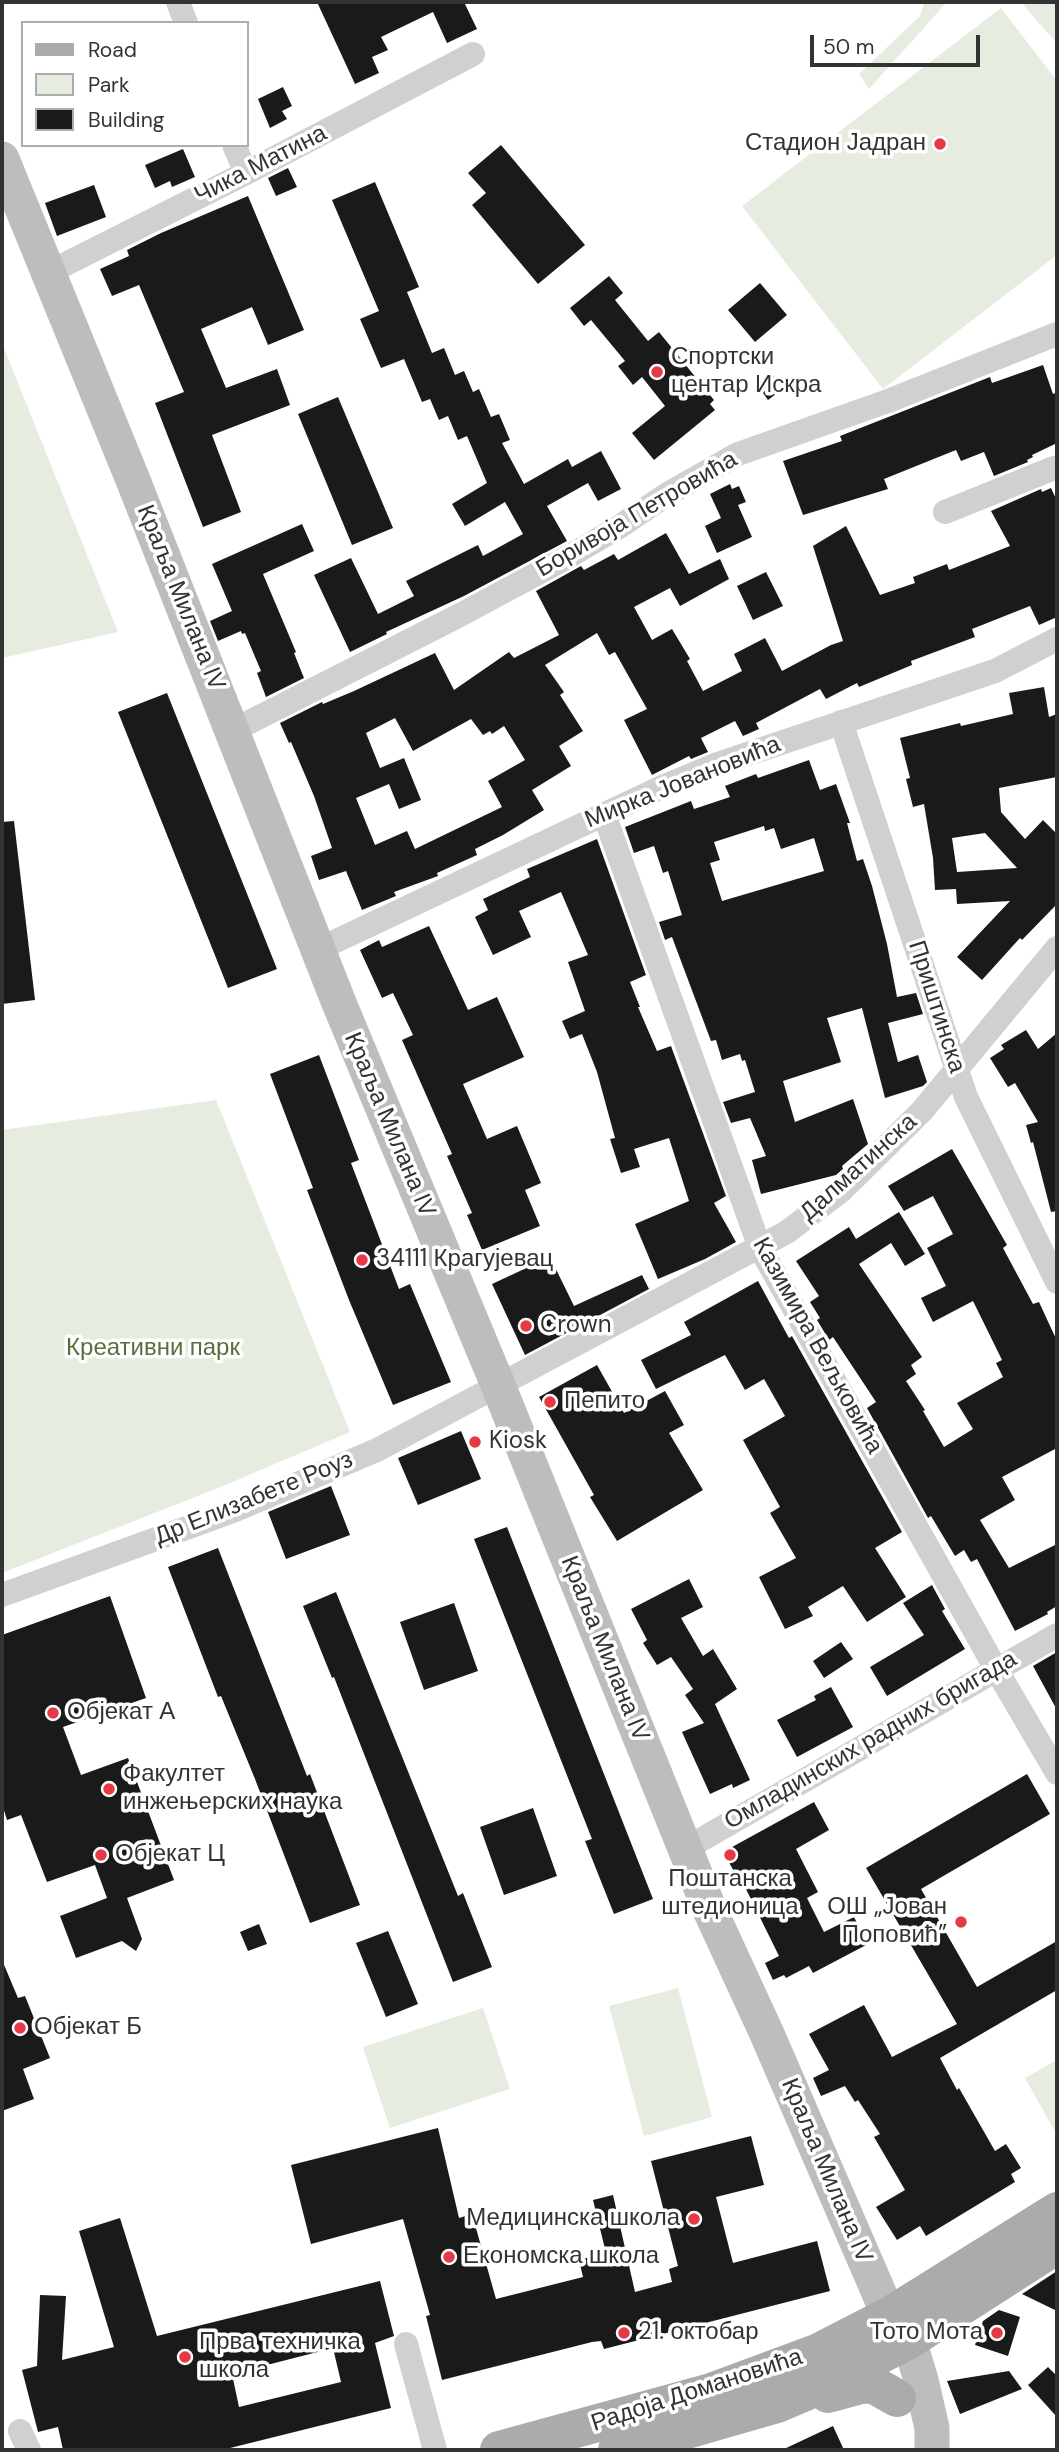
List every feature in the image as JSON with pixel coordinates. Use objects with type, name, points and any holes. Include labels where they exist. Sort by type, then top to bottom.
[{"type":"main road","name":"Краља Милана IV","points":[[2,159],[133,480],[317,950],[498,1385],[685,1849],[894,2336]]},
{"type":"main road","points":[[894,2336],[1057,2211]]},
{"type":"main road","points":[[894,2336],[1057,2245]]},
{"type":"main road","points":[[894,2336],[898,2398],[922,2450]]},
{"type":"main road","points":[[894,2336],[932,2428],[932,2450]]},
{"type":"main road","name":"Радоја Домановића","points":[[617,2450],[785,2401],[836,2378],[894,2336]]},
{"type":"main road","name":"Радоја Домановића","points":[[499,2450],[710,2392],[819,2352],[894,2336]]},
{"type":"main road","points":[[785,2401],[808,2400],[872,2384],[898,2398]]},
{"type":"street","points":[[178,2],[185,21]]},
{"type":"street","name":"Чика Матина","points":[[48,273],[473,54]]},
{"type":"street","points":[[235,147],[246,173]]},
{"type":"street","name":"Боривоја Петровића","points":[[232,731],[568,557],[666,495],[738,454],[888,401],[1057,334]]},
{"type":"street","points":[[945,512],[1056,470]]},
{"type":"street","name":"Мирка Јовановића","points":[[317,950],[604,814],[715,765],[995,671],[1057,639]]},
{"type":"street","name":"Приштинска","points":[[841,722],[966,1097],[1057,1282]]},
{"type":"street","name":"Казимира Вељковића","points":[[604,814],[760,1248],[1057,1773]]},
{"type":"street","name":"Далматинска","points":[[498,1385],[760,1248],[787,1232],[841,1191],[922,1111],[1057,948]]},
{"type":"street","name":"Др Елизабете Роуз","points":[[2,1595],[233,1511],[377,1450],[498,1385]]},
{"type":"street","name":"Омладинских радних бригада","points":[[685,1849],[1057,1635]]},
{"type":"street","points":[[405,2344],[435,2450]]},
{"type":"green space","points":[[925,2],[947,2],[869,89],[859,74],[920,16]]},
{"type":"green space","points":[[1021,2],[1057,2],[1057,43],[1030,13]]},
{"type":"green space","name":"Стадион Јадран","points":[[1001,8],[1057,81],[1057,255],[883,389],[742,206]]},
{"type":"green space","points":[[2,343],[118,632],[2,658]]},
{"type":"green space","name":"Креативни парк","points":[[216,1100],[350,1432],[223,1486],[2,1573],[2,1130]]},
{"type":"green space","points":[[678,1988],[712,2117],[644,2136],[609,2006]]},
{"type":"green space","points":[[483,2008],[510,2089],[390,2128],[363,2047]]},
{"type":"green space","points":[[1057,2060],[1057,2135],[1025,2078]]},
{"type":"building","points":[[317,2],[464,2],[477,29],[447,43],[433,12],[381,37],[388,50],[372,57],[379,73],[355,84]]},
{"type":"building","points":[[283,87],[292,106],[282,111],[287,119],[270,128],[258,99]]},
{"type":"building","points":[[501,145],[585,245],[538,284],[472,205],[486,193],[468,173]]},
{"type":"building","points":[[183,149],[195,177],[172,187],[170,181],[155,188],[145,165]]},
{"type":"building","points":[[288,168],[297,187],[276,196],[268,178]]},
{"type":"building","points":[[375,182],[419,287],[407,292],[432,353],[444,348],[455,375],[464,371],[473,392],[479,389],[491,417],[499,414],[510,440],[502,443],[524,484],[568,459],[572,467],[601,451],[621,489],[598,501],[588,483],[547,506],[567,541],[350,652],[314,575],[351,558],[378,614],[414,596],[406,581],[478,545],[483,556],[523,534],[505,502],[465,526],[452,504],[487,483],[467,436],[458,440],[448,416],[439,420],[430,399],[422,402],[404,359],[381,368],[360,319],[379,311],[332,200]]},
{"type":"building","points":[[94,185],[106,217],[57,236],[45,203]]},
{"type":"building","points":[[248,196],[304,330],[268,345],[252,307],[201,329],[226,388],[277,369],[290,405],[212,435],[241,512],[203,527],[155,403],[184,392],[139,285],[112,296],[100,269],[129,256],[127,250],[161,233]]},
{"type":"building","name":"Спортски центар Искра","points":[[609,276],[623,293],[615,300],[648,341],[659,332],[714,400],[710,404],[715,410],[654,460],[632,433],[665,406],[642,377],[633,385],[618,366],[625,361],[591,320],[584,326],[570,308]]},
{"type":"building","points":[[760,283],[787,315],[755,342],[728,310]]},
{"type":"building","points":[[1043,365],[1053,394],[1057,392],[1057,443],[1032,455],[1028,462],[994,476],[984,452],[961,461],[956,450],[884,479],[888,489],[803,515],[783,461],[842,441],[840,436],[990,377],[992,383]]},
{"type":"building","points":[[773,375],[784,388],[768,400],[758,386]]},
{"type":"building","points":[[338,397],[393,528],[352,545],[298,414]]},
{"type":"building","points":[[730,484],[732,489],[739,486],[746,502],[738,505],[752,537],[717,553],[705,526],[721,518],[710,494]]},
{"type":"building","points":[[1051,488],[1057,501],[1057,617],[1039,625],[1030,606],[972,629],[975,637],[911,661],[912,665],[859,687],[857,683],[826,699],[820,689],[756,723],[759,729],[743,736],[735,721],[701,738],[708,752],[691,759],[689,756],[652,775],[624,720],[647,709],[615,652],[609,655],[597,633],[545,665],[564,692],[560,695],[583,731],[559,746],[571,766],[532,790],[544,810],[475,849],[477,855],[437,873],[438,876],[394,892],[396,896],[362,910],[346,871],[319,880],[311,856],[332,848],[314,796],[280,723],[435,653],[454,690],[509,652],[514,658],[559,635],[536,591],[581,566],[584,570],[614,554],[618,560],[666,533],[689,574],[720,559],[729,579],[680,606],[670,588],[634,607],[652,640],[672,629],[690,659],[687,661],[703,691],[742,671],[734,654],[765,638],[782,671],[843,641],[813,546],[846,526],[880,595],[915,583],[913,577],[947,564],[949,570],[1010,546],[991,511],[1041,489],[1042,492]],"holes":[[[395,718],[413,751],[471,719],[483,735],[490,731],[492,734],[504,726],[525,760],[488,781],[502,807],[415,849],[407,831],[375,845],[356,798],[389,784],[399,809],[421,800],[404,758],[380,768],[366,733]]]},
{"type":"building","points":[[302,524],[314,551],[263,574],[304,678],[266,697],[257,673],[261,671],[245,633],[242,634],[241,631],[218,641],[210,621],[232,611],[212,564]]},
{"type":"building","points":[[766,572],[783,606],[753,620],[737,586]]},
{"type":"building","points":[[1044,687],[1049,717],[1057,714],[1057,777],[999,788],[1001,812],[1025,839],[1043,820],[1057,834],[1057,904],[1022,940],[1020,938],[982,980],[957,957],[1010,901],[957,904],[956,889],[935,890],[924,804],[913,807],[906,779],[910,778],[900,738],[960,723],[961,726],[1013,714],[1009,693]],"holes":[[[985,833],[1017,868],[957,872],[952,838]]]},
{"type":"building","points":[[167,693],[277,969],[228,988],[118,712]]},
{"type":"building","points":[[809,760],[820,790],[836,784],[850,823],[847,823],[857,861],[863,859],[872,886],[897,997],[916,993],[923,1014],[888,1023],[898,1062],[918,1055],[927,1082],[923,1086],[885,1098],[862,1008],[827,1018],[841,1062],[783,1081],[795,1122],[853,1099],[868,1144],[842,1166],[843,1169],[836,1175],[761,1194],[752,1160],[766,1156],[750,1118],[731,1123],[723,1102],[755,1092],[745,1060],[742,1061],[740,1054],[722,1060],[716,1040],[711,1041],[672,937],[665,940],[659,922],[682,915],[668,871],[663,873],[654,846],[634,853],[625,827],[691,801],[694,809],[730,797],[725,786],[756,774],[758,778]],"holes":[[[764,826],[765,831],[774,828],[781,849],[814,838],[824,871],[722,901],[710,863],[720,860],[714,842]]]},
{"type":"building","points":[[14,821],[35,1000],[2,1004],[2,822]]},
{"type":"building","points":[[597,839],[646,975],[630,982],[638,1007],[657,1051],[671,1046],[726,1196],[714,1203],[736,1242],[658,1279],[635,1224],[689,1201],[669,1138],[634,1149],[640,1167],[621,1173],[610,1139],[615,1138],[597,1072],[582,1034],[570,1039],[562,1021],[585,1011],[568,962],[588,955],[561,892],[519,911],[531,937],[493,955],[475,917],[488,910],[483,899],[530,877],[527,869]]},
{"type":"building","points":[[429,926],[468,1010],[497,997],[524,1057],[463,1084],[487,1139],[517,1126],[541,1183],[525,1190],[540,1226],[482,1250],[467,1215],[472,1213],[447,1156],[452,1154],[402,1040],[413,1035],[393,993],[382,998],[360,950],[379,940],[382,947]]},
{"type":"building","points":[[1026,1030],[1038,1049],[1057,1033],[1057,1211],[1051,1212],[1026,1125],[1038,1122],[1015,1083],[1008,1087],[990,1058],[1004,1049],[1001,1045]]},
{"type":"building","points":[[319,1055],[359,1160],[351,1163],[399,1289],[410,1284],[451,1382],[393,1405],[307,1190],[313,1188],[270,1074]]},
{"type":"building","points":[[952,1149],[1007,1245],[1003,1248],[1033,1304],[1039,1302],[1057,1341],[1057,1448],[1002,1477],[1015,1500],[980,1520],[1009,1568],[1057,1544],[1057,1606],[1047,1612],[1048,1614],[1015,1631],[977,1559],[971,1562],[964,1550],[955,1556],[931,1516],[928,1518],[867,1408],[876,1402],[833,1337],[829,1340],[817,1320],[820,1318],[810,1302],[819,1296],[796,1261],[849,1227],[856,1239],[899,1212],[925,1254],[905,1266],[891,1243],[859,1264],[922,1357],[911,1365],[916,1374],[906,1381],[944,1447],[973,1429],[957,1403],[1003,1377],[996,1363],[1002,1360],[973,1301],[933,1322],[921,1298],[946,1286],[927,1248],[953,1234],[933,1196],[904,1211],[888,1186]]},
{"type":"building","points":[[550,1257],[574,1306],[642,1275],[649,1289],[525,1355],[492,1284]]},
{"type":"building","points":[[758,1281],[789,1338],[792,1336],[902,1532],[875,1548],[906,1597],[867,1622],[843,1586],[808,1607],[813,1616],[785,1629],[759,1577],[796,1558],[770,1513],[780,1507],[743,1440],[785,1416],[764,1379],[745,1390],[725,1355],[656,1389],[641,1360],[691,1335],[684,1322]]},
{"type":"building","points":[[597,1365],[624,1413],[665,1391],[684,1425],[669,1433],[703,1490],[617,1541],[590,1497],[594,1495],[539,1397]]},
{"type":"building","points":[[461,1431],[481,1479],[418,1505],[398,1458]]},
{"type":"building","points":[[331,1486],[350,1535],[286,1559],[268,1512]]},
{"type":"building","points":[[507,1527],[653,1899],[614,1914],[585,1841],[592,1839],[474,1539]]},
{"type":"building","points":[[218,1548],[360,1905],[310,1923],[255,1779],[221,1696],[218,1697],[168,1567]]},
{"type":"building","points":[[689,1579],[703,1607],[681,1618],[703,1656],[713,1649],[737,1689],[715,1704],[750,1780],[733,1788],[732,1784],[710,1794],[682,1732],[704,1723],[685,1695],[693,1689],[671,1657],[657,1665],[643,1643],[647,1640],[631,1609]]},
{"type":"building","points":[[932,1585],[945,1609],[942,1611],[965,1649],[887,1696],[870,1667],[924,1635],[903,1603]]},
{"type":"building","points":[[336,1592],[458,1896],[463,1893],[492,1967],[453,1982],[334,1677],[332,1678],[303,1606]]},
{"type":"building","points":[[110,1596],[146,1698],[63,1727],[81,1775],[128,1758],[174,1880],[127,1898],[142,1939],[136,1951],[122,1941],[76,1958],[60,1916],[107,1898],[95,1865],[47,1882],[21,1815],[7,1820],[2,1804],[2,1635]]},
{"type":"building","points":[[454,1603],[478,1671],[424,1690],[400,1622]]},
{"type":"building","points":[[841,1642],[853,1659],[824,1678],[813,1661]]},
{"type":"building","points":[[1057,1652],[1057,1710],[1033,1666]]},
{"type":"building","points":[[831,1687],[853,1727],[797,1757],[777,1720],[816,1700],[814,1696]]},
{"type":"building","points":[[1027,1774],[1050,1814],[921,1889],[977,1987],[1057,1941],[1057,1990],[940,2058],[995,2151],[1006,2144],[1021,2168],[1011,2174],[1015,2182],[926,2236],[920,2226],[897,2240],[876,2207],[905,2190],[874,2137],[880,2134],[858,2100],[855,2102],[845,2086],[821,2096],[813,2078],[829,2070],[809,2034],[864,2005],[892,2057],[957,2024],[866,1868]]},
{"type":"building","points":[[814,1802],[829,1830],[796,1849],[818,1892],[807,1898],[824,1932],[854,1917],[868,1944],[813,1973],[809,1966],[786,1978],[784,1975],[773,1980],[765,1963],[779,1956],[741,1879],[739,1880],[723,1852]]},
{"type":"building","points":[[533,1808],[557,1876],[504,1895],[480,1827]]},
{"type":"building","points":[[259,1924],[267,1944],[248,1951],[240,1932]]},
{"type":"building","points":[[388,1931],[418,2004],[386,2017],[356,1943]]},
{"type":"building","name":"Објекат Б","points":[[2,1960],[18,1998],[25,1996],[50,2058],[23,2069],[34,2099],[2,2111]]},
{"type":"building","points":[[438,2128],[459,2218],[472,2214],[496,2299],[583,2277],[579,2260],[606,2253],[593,2200],[613,2195],[635,2292],[672,2282],[669,2269],[678,2266],[651,2161],[751,2136],[764,2185],[716,2197],[733,2263],[817,2241],[830,2291],[604,2349],[601,2341],[592,2342],[442,2380],[426,2316],[430,2315],[403,2219],[311,2244],[291,2165]]},
{"type":"building","name":"Прва техничка школа","points":[[120,2218],[157,2336],[380,2281],[394,2336],[375,2343],[391,2408],[222,2450],[63,2450],[58,2427],[38,2432],[22,2370],[37,2366],[40,2295],[66,2296],[62,2360],[114,2347],[79,2231]],"holes":[[[333,2348],[341,2382],[239,2407],[232,2374]]]},
{"type":"building","points":[[1057,2271],[1057,2311],[1022,2294]]},
{"type":"building","name":"Тото Мота","points":[[999,2310],[1020,2317],[1008,2356],[975,2345],[983,2321]]},
{"type":"building","points":[[1048,2367],[1057,2376],[1057,2417],[1028,2385]]},
{"type":"building","points":[[1009,2371],[1022,2389],[960,2414],[947,2381]]},
{"type":"building","points":[[833,2426],[844,2450],[782,2450]]},
{"type":"place","name":"Стадион Јадран","points":[[940,144]]},
{"type":"place","name":"Спортски центар Искра","points":[[657,372]]},
{"type":"place","name":"34111 Крагујевац","points":[[362,1260]]},
{"type":"place","name":"Crown","points":[[526,1326]]},
{"type":"place","name":"Пепито","points":[[550,1402]]},
{"type":"place","name":"Kiosk","points":[[475,1442]]},
{"type":"place","name":"Објекат А","points":[[53,1713]]},
{"type":"place","name":"Факултет инжењерских наука","points":[[109,1789]]},
{"type":"place","name":"Објекат Ц","points":[[101,1855]]},
{"type":"place","name":"Поштанска штедионица","points":[[730,1855]]},
{"type":"place","name":"ОШ „Јован Поповић”","points":[[961,1922]]},
{"type":"place","name":"Објекат Б","points":[[20,2028]]},
{"type":"place","name":"Медицинска школа","points":[[694,2219]]},
{"type":"place","name":"Економска школа","points":[[449,2257]]},
{"type":"place","name":"21. октобар","points":[[624,2333]]},
{"type":"place","name":"Тото Мота","points":[[997,2333]]},
{"type":"place","name":"Прва техничка школа","points":[[185,2357]]}]
